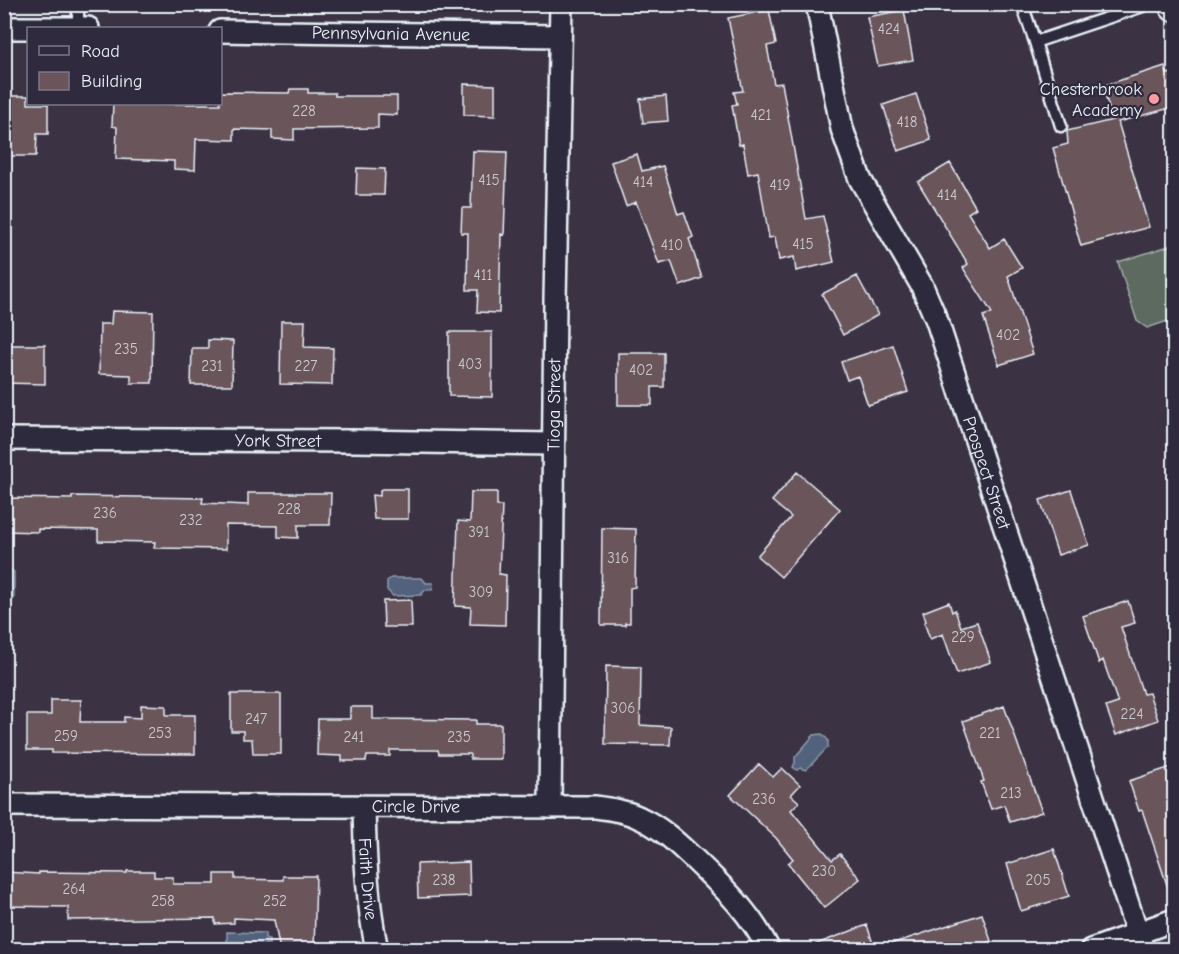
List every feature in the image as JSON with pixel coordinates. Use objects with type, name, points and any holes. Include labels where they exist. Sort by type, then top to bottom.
[{"type":"street","name":"Tioga Street","points":[[550,807],[553,444],[561,4]]},
{"type":"street","name":"Prospect Street","points":[[818,4],[846,139],[860,179],[922,286],[937,321],[1140,941]]},
{"type":"street","points":[[4,28],[27,28]]},
{"type":"street","name":"Pennsylvania Avenue","points":[[222,31],[560,36]]},
{"type":"street","name":"York Street","points":[[4,439],[553,444]]},
{"type":"street","name":"Circle Drive","points":[[4,805],[595,807],[620,810],[666,832],[736,899],[756,925],[769,950]]},
{"type":"street","name":"Faith Drive","points":[[364,807],[365,867],[370,919],[377,950]]},
{"type":"street","points":[[1091,950],[1140,941],[1174,920]]},
{"type":"lane","points":[[78,4],[78,27]]},
{"type":"lane","points":[[1022,4],[1061,126]]},
{"type":"lane","points":[[1035,42],[1149,4]]},
{"type":"green space","points":[[1169,246],[1174,262],[1174,319],[1147,328],[1137,321],[1118,262]]},
{"type":"water","points":[[4,564],[9,564],[9,568],[14,572],[14,599],[9,603],[5,603]]},
{"type":"water","points":[[391,578],[422,578],[426,583],[433,583],[432,590],[425,590],[421,595],[393,596],[387,590],[387,581]]},
{"type":"water","points":[[822,734],[828,740],[828,747],[806,770],[800,768],[797,770],[793,767],[795,757],[814,735]]},
{"type":"water","points":[[227,932],[265,933],[269,944],[265,944],[264,949],[227,949]]},
{"type":"building","points":[[769,10],[776,44],[767,46],[774,84],[782,83],[806,219],[823,216],[834,262],[796,271],[794,257],[779,260],[775,237],[769,238],[758,172],[748,174],[743,144],[739,145],[732,105],[737,104],[734,92],[743,91],[728,18]]},
{"type":"building","points":[[904,10],[913,60],[878,66],[867,17]]},
{"type":"building","points":[[1165,66],[1167,74],[1171,73],[1174,107],[1118,122],[1149,227],[1081,246],[1053,148],[1068,144],[1067,131],[1113,120],[1102,86]]},
{"type":"building","points":[[464,84],[495,85],[495,116],[464,115]]},
{"type":"building","points":[[290,89],[308,89],[308,93],[335,93],[335,96],[397,96],[397,115],[378,114],[378,128],[294,129],[294,140],[272,139],[272,130],[234,129],[234,140],[196,139],[195,170],[174,169],[174,161],[116,159],[117,127],[112,126],[113,105],[222,105],[222,92],[289,93]]},
{"type":"building","points":[[916,94],[931,140],[898,151],[883,105]]},
{"type":"building","points":[[10,96],[27,96],[27,105],[48,105],[48,134],[37,134],[36,156],[9,156]]},
{"type":"building","points":[[666,96],[668,121],[643,123],[640,99]]},
{"type":"building","points":[[473,151],[507,152],[504,235],[501,234],[499,313],[477,312],[478,290],[467,290],[468,233],[461,233],[462,208],[471,208]]},
{"type":"building","points":[[637,154],[642,171],[663,166],[678,214],[684,212],[693,237],[689,239],[702,278],[680,286],[671,261],[659,264],[636,202],[626,206],[611,162]]},
{"type":"building","points":[[950,163],[976,208],[968,213],[990,248],[1004,239],[1022,268],[1008,276],[1033,354],[999,365],[983,316],[992,313],[963,268],[968,264],[918,182]]},
{"type":"building","points":[[357,168],[385,169],[384,195],[356,195]]},
{"type":"building","points":[[857,276],[878,315],[843,335],[822,294]]},
{"type":"building","points":[[112,311],[153,312],[152,383],[131,383],[131,375],[99,374],[100,324],[111,324]]},
{"type":"building","points":[[281,321],[305,321],[304,347],[333,348],[332,385],[280,384]]},
{"type":"building","points":[[449,332],[492,332],[492,397],[449,396]]},
{"type":"building","points":[[208,340],[233,341],[232,385],[191,385],[192,348],[208,348]]},
{"type":"building","points":[[4,345],[45,345],[45,384],[4,383]]},
{"type":"building","points":[[893,345],[908,392],[868,405],[858,376],[847,380],[841,362]]},
{"type":"building","points":[[618,353],[664,353],[664,387],[652,387],[652,405],[618,405]]},
{"type":"building","points":[[797,472],[840,509],[781,577],[757,556],[791,517],[772,501]]},
{"type":"building","points":[[382,489],[408,489],[408,519],[374,519],[372,495],[380,496]]},
{"type":"building","points":[[1071,490],[1089,545],[1058,555],[1040,500]]},
{"type":"building","points":[[471,492],[497,492],[497,506],[502,506],[499,574],[506,575],[505,625],[470,624],[471,607],[455,606],[458,521],[470,522]]},
{"type":"building","points":[[248,493],[331,493],[330,525],[298,525],[298,538],[278,537],[278,526],[226,525],[226,549],[154,548],[155,542],[98,541],[98,530],[4,531],[4,498],[72,499],[72,496],[203,498],[202,503],[248,505]]},
{"type":"building","points":[[602,528],[636,529],[635,587],[630,588],[630,623],[625,623],[625,625],[601,625]]},
{"type":"building","points":[[411,600],[412,627],[384,627],[383,601]]},
{"type":"building","points":[[1128,601],[1135,623],[1121,627],[1143,694],[1149,693],[1158,720],[1116,735],[1106,707],[1118,703],[1103,660],[1099,663],[1083,616]]},
{"type":"building","points":[[949,602],[952,612],[955,610],[961,627],[977,622],[991,662],[957,674],[943,634],[930,639],[923,612]]},
{"type":"building","points":[[606,666],[641,667],[640,725],[671,727],[670,745],[605,744]]},
{"type":"building","points":[[231,694],[281,694],[281,754],[253,754],[252,739],[243,739],[243,731],[231,731]]},
{"type":"building","points":[[51,700],[81,700],[80,722],[124,722],[124,717],[141,718],[141,705],[166,706],[166,715],[195,715],[195,754],[52,753],[52,750],[27,750],[27,715],[51,715]]},
{"type":"building","points":[[1004,706],[1042,812],[1010,822],[1004,805],[991,809],[981,782],[984,781],[963,721]]},
{"type":"building","points":[[350,707],[373,707],[373,719],[476,720],[476,724],[501,724],[501,759],[470,759],[470,754],[439,754],[438,750],[390,750],[390,756],[367,756],[366,761],[342,761],[342,756],[317,755],[318,719],[350,719]]},
{"type":"building","points":[[759,764],[773,777],[782,768],[800,785],[791,795],[799,802],[791,810],[832,860],[840,854],[860,879],[824,908],[788,863],[793,859],[776,838],[730,795]]},
{"type":"building","points":[[1174,766],[1174,896],[1171,897],[1142,810],[1139,811],[1129,781]]},
{"type":"building","points":[[1054,849],[1069,896],[1021,911],[1007,864]]},
{"type":"building","points":[[469,862],[470,896],[418,898],[417,864]]},
{"type":"building","points":[[127,871],[154,871],[154,877],[173,877],[173,884],[215,884],[215,874],[235,874],[235,879],[283,880],[283,876],[316,876],[314,950],[280,950],[274,920],[234,918],[234,923],[215,924],[215,918],[68,920],[68,907],[4,906],[4,872],[39,874],[39,872],[127,873]]},
{"type":"building","points":[[982,914],[991,941],[966,950],[885,950],[885,946]]},
{"type":"building","points":[[867,925],[875,950],[807,950],[806,948]]},
{"type":"place","name":"Chesterbrook Academy","points":[[1154,99]]}]
